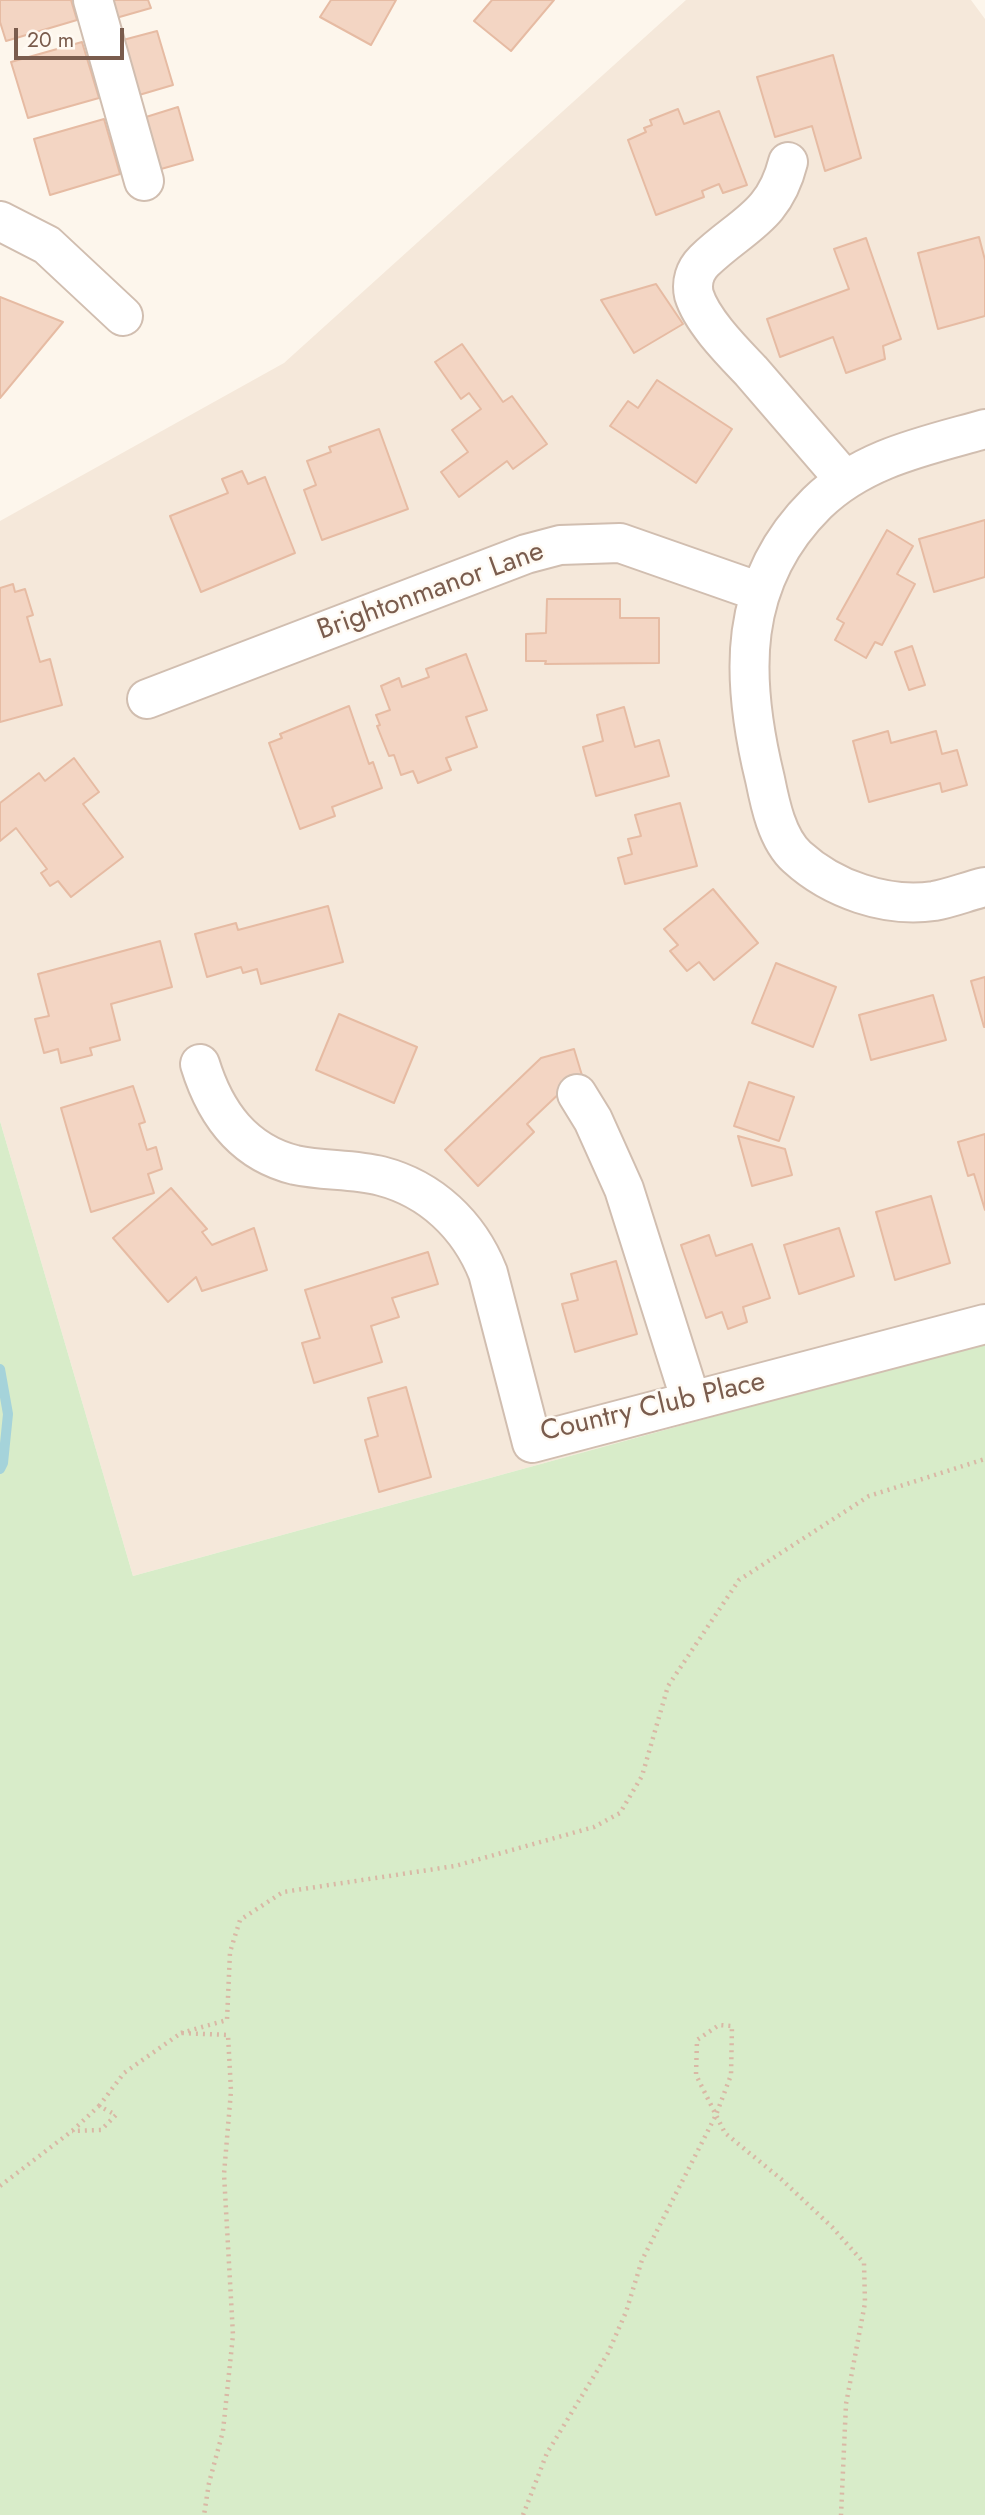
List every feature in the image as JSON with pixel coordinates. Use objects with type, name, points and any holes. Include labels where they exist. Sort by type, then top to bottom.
[{"type":"street","points":[[93,0],[144,181]]},
{"type":"street","points":[[788,162],[782,184],[755,221],[702,263],[692,281],[702,312],[724,341],[845,480]]},
{"type":"street","points":[[0,221],[47,245],[123,316]]},
{"type":"street","points":[[985,429],[891,455],[845,480],[818,502],[795,527],[768,572],[752,621],[748,673],[755,739],[769,799],[785,841],[796,856],[832,882],[860,894],[904,902],[934,901],[985,887]]},
{"type":"street","name":"Brightonmanor Lane","points":[[147,699],[526,554],[559,545],[620,543],[760,592]]},
{"type":"street","name":"Country Club Place","points":[[200,1064],[209,1092],[223,1117],[244,1138],[268,1154],[295,1165],[379,1175],[411,1187],[440,1205],[464,1229],[482,1257],[488,1273],[532,1443],[985,1324]]},
{"type":"street","points":[[577,1094],[593,1120],[624,1189],[691,1401]]},
{"type":"path","points":[[0,2186],[99,2106],[124,2073],[181,2033],[227,2020],[230,1952],[240,1920],[283,1892],[455,1866],[594,1827],[620,1813],[642,1776],[668,1686],[739,1580],[869,1496],[985,1459]]},
{"type":"path","points":[[523,2515],[547,2454],[608,2353],[626,2312],[642,2260],[716,2115],[731,2075],[732,2026],[719,2025],[697,2040],[696,2075],[716,2115],[725,2133],[781,2179],[864,2263],[865,2303],[846,2404],[841,2515]]},
{"type":"path","points":[[181,2033],[228,2035],[231,2091],[224,2174],[233,2335],[223,2431],[209,2483],[204,2515]]},
{"type":"path","points":[[72,2130],[101,2130],[116,2115],[99,2106]]},
{"type":"shaded area","points":[[686,0],[971,0],[985,19],[985,1342],[133,1576],[0,1121],[0,521],[284,363]]},
{"type":"green space","points":[[0,1121],[133,1576],[985,1342],[985,2515],[0,2515]]},
{"type":"building","points":[[0,0],[71,0],[77,20],[6,41],[0,22]]},
{"type":"building","points":[[111,0],[148,0],[151,8],[116,18]]},
{"type":"building","points":[[331,0],[396,0],[371,45],[320,17]]},
{"type":"building","points":[[492,0],[554,0],[511,51],[474,21]]},
{"type":"building","points":[[157,31],[173,85],[139,95],[123,40]]},
{"type":"building","points":[[82,42],[99,98],[28,118],[11,62]]},
{"type":"building","points":[[833,55],[861,158],[825,171],[812,126],[775,137],[757,77]]},
{"type":"building","points":[[178,107],[193,160],[161,169],[146,117]]},
{"type":"building","points":[[678,109],[684,124],[719,111],[747,185],[723,193],[719,184],[702,191],[704,197],[656,215],[628,140],[646,132],[644,128],[652,125],[650,120]]},
{"type":"building","points":[[104,119],[120,174],[50,195],[34,139]]},
{"type":"building","points":[[979,237],[985,260],[985,316],[938,329],[918,253]]},
{"type":"building","points":[[866,238],[901,339],[883,346],[885,359],[846,373],[833,337],[780,357],[767,319],[849,289],[834,249]]},
{"type":"building","points":[[656,284],[683,324],[634,353],[601,300]]},
{"type":"building","points":[[0,297],[63,322],[0,398]]},
{"type":"building","points":[[462,344],[503,402],[512,396],[547,444],[513,469],[507,461],[459,497],[441,472],[468,452],[452,430],[481,409],[469,393],[461,399],[435,362]]},
{"type":"building","points":[[657,380],[732,429],[696,483],[610,426],[628,401],[638,408]]},
{"type":"building","points":[[379,429],[408,509],[322,540],[304,490],[316,485],[307,461],[331,452],[329,447]]},
{"type":"building","points":[[242,471],[248,484],[265,477],[295,553],[201,592],[170,516],[228,493],[222,479]]},
{"type":"building","points":[[985,520],[985,577],[934,592],[919,539]]},
{"type":"building","points":[[887,530],[913,546],[897,574],[915,584],[882,645],[875,642],[866,658],[835,640],[844,623],[837,619]]},
{"type":"building","points":[[13,584],[15,592],[25,589],[33,615],[27,617],[40,662],[50,659],[62,705],[0,722],[0,588]]},
{"type":"building","points":[[547,599],[620,599],[620,618],[659,618],[659,663],[545,664],[546,661],[526,661],[526,634],[546,633]]},
{"type":"building","points":[[912,646],[925,685],[909,690],[895,652]]},
{"type":"building","points":[[466,654],[487,710],[466,717],[477,747],[446,758],[451,770],[418,783],[413,771],[401,775],[394,755],[389,756],[377,726],[380,725],[376,715],[390,710],[381,686],[399,678],[402,687],[429,677],[426,669]]},
{"type":"building","points":[[349,706],[369,764],[373,762],[382,788],[332,807],[335,816],[300,829],[269,743],[282,738],[280,734]]},
{"type":"building","points":[[624,707],[635,747],[659,740],[669,776],[596,796],[583,747],[603,741],[597,715]]},
{"type":"building","points":[[888,731],[891,743],[936,731],[942,754],[957,750],[967,785],[942,792],[940,783],[869,802],[853,741]]},
{"type":"building","points":[[74,758],[99,792],[83,804],[123,857],[71,897],[58,881],[50,886],[41,873],[47,869],[16,828],[0,841],[0,803],[39,773],[45,781]]},
{"type":"building","points":[[680,803],[697,866],[625,884],[618,858],[632,854],[628,839],[641,836],[635,815]]},
{"type":"building","points":[[713,889],[758,943],[714,980],[699,962],[687,971],[670,951],[678,945],[664,929]]},
{"type":"building","points":[[328,906],[343,962],[261,984],[257,969],[243,973],[241,967],[207,977],[195,934],[236,923],[238,930]]},
{"type":"building","points":[[160,941],[172,987],[111,1004],[120,1040],[90,1048],[92,1055],[61,1063],[58,1049],[44,1053],[35,1019],[49,1016],[38,974]]},
{"type":"building","points":[[776,963],[836,987],[813,1047],[752,1023]]},
{"type":"building","points":[[985,977],[985,1027],[984,1027],[971,981]]},
{"type":"building","points":[[933,995],[946,1040],[871,1060],[859,1015]]},
{"type":"building","points":[[339,1014],[417,1047],[394,1103],[316,1070]]},
{"type":"building","points":[[574,1049],[584,1082],[565,1088],[527,1124],[534,1132],[478,1186],[445,1150],[541,1058]]},
{"type":"building","points":[[749,1082],[794,1097],[779,1141],[734,1126]]},
{"type":"building","points":[[133,1086],[145,1122],[139,1124],[147,1150],[156,1147],[162,1169],[148,1174],[154,1193],[91,1212],[61,1108]]},
{"type":"building","points":[[985,1134],[985,1210],[974,1174],[968,1176],[958,1142]]},
{"type":"building","points":[[738,1136],[785,1149],[792,1175],[752,1186]]},
{"type":"building","points":[[171,1188],[207,1229],[202,1232],[212,1245],[254,1228],[267,1270],[202,1291],[196,1277],[168,1302],[113,1238]]},
{"type":"building","points":[[931,1196],[950,1263],[895,1280],[876,1212]]},
{"type":"building","points":[[839,1228],[854,1276],[799,1294],[784,1245]]},
{"type":"building","points":[[709,1235],[716,1256],[752,1244],[770,1298],[743,1307],[747,1322],[728,1329],[722,1312],[706,1318],[681,1245]]},
{"type":"building","points":[[428,1252],[438,1284],[392,1298],[399,1317],[371,1326],[382,1362],[314,1383],[302,1343],[320,1338],[305,1290]]},
{"type":"building","points":[[616,1261],[637,1334],[575,1352],[562,1304],[578,1300],[571,1274]]},
{"type":"building","points":[[406,1387],[431,1477],[379,1492],[365,1440],[378,1436],[368,1398]]},
{"type":"waterway","points":[[0,1369],[8,1414],[3,1463],[0,1469]]}]
